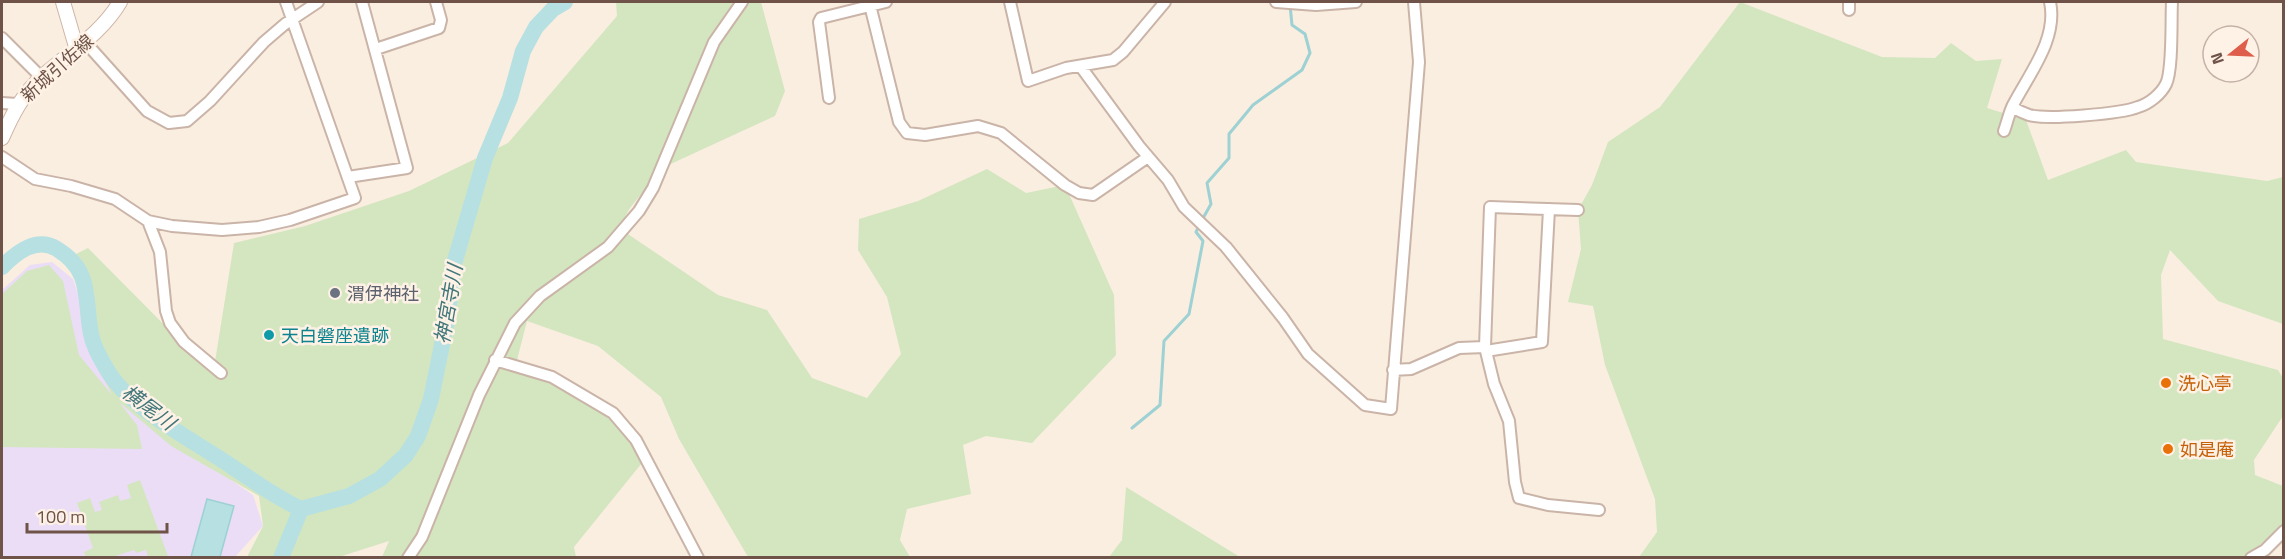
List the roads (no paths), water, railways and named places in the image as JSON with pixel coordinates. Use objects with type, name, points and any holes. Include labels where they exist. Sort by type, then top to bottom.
[{"type":"main road","points":[[63,2],[82,46]]},
{"type":"main road","name":"新城引佐線","points":[[2,138],[17,105],[42,77],[82,46],[111,17],[120,2]]},
{"type":"street","points":[[2,157],[35,179],[71,186],[115,199],[148,221],[222,231],[260,227],[290,220],[355,198],[294,19],[286,2]]},
{"type":"street","points":[[82,46],[147,111],[169,123],[187,121],[210,101],[264,42],[318,2]]},
{"type":"street","points":[[348,177],[407,168],[362,2]]},
{"type":"street","points":[[376,49],[439,28],[441,20],[436,2]]},
{"type":"street","points":[[408,558],[426,528],[455,451],[495,360],[515,323],[540,296],[608,247],[639,211],[653,188],[714,42],[742,2]]},
{"type":"street","points":[[830,98],[819,22],[821,18],[886,2]]},
{"type":"street","points":[[1010,2],[1028,81],[1066,68],[1113,60],[1124,52],[1165,2]]},
{"type":"street","points":[[1276,2],[1316,5],[1356,2]]},
{"type":"street","points":[[1081,67],[1148,157],[1168,180],[1184,207],[1227,247],[1308,354],[1365,405],[1378,409],[1391,409],[1419,62],[1414,2]]},
{"type":"street","points":[[2004,131],[2012,107],[2045,49],[2052,10],[2050,2]]},
{"type":"street","points":[[2012,107],[2030,115],[2078,116],[2122,111],[2139,107],[2152,100],[2166,84],[2172,2]]},
{"type":"street","points":[[870,5],[899,122],[907,133],[925,135],[978,126],[1001,134],[1065,185],[1079,193],[1093,195],[1148,157]]},
{"type":"street","points":[[2,38],[42,77]]},
{"type":"street","points":[[2,103],[17,105]]},
{"type":"street","points":[[1578,210],[1490,207],[1486,349],[1494,384],[1509,421],[1515,482],[1519,498],[1548,505],[1599,510]]},
{"type":"street","points":[[1393,370],[1411,369],[1459,348],[1486,349],[1542,342],[1549,209]]},
{"type":"street","points":[[148,221],[160,252],[166,310],[170,323],[184,342],[221,373]]},
{"type":"street","points":[[495,360],[552,377],[613,412],[636,440],[698,558]]},
{"type":"street","points":[[2251,558],[2265,550],[2283,531]]},
{"type":"water","points":[[207,499],[234,506],[220,557],[191,557]]},
{"type":"waterway","name":"神宮寺川","points":[[281,558],[301,509],[349,496],[380,479],[406,455],[418,436],[431,399],[447,320],[454,264],[485,158],[510,98],[523,51],[536,27],[553,9],[565,2]]},
{"type":"waterway","points":[[1202,220],[1211,204],[1207,183],[1229,158],[1229,134],[1253,105],[1302,70],[1310,53],[1305,34],[1292,25],[1290,5]]},
{"type":"waterway","points":[[1132,428],[1160,405],[1164,341],[1189,314],[1203,241],[1196,232],[1199,226]]},
{"type":"waterway","name":"横尾川","points":[[2,267],[14,256],[34,245],[49,245],[69,258],[82,276],[93,343],[116,383],[129,397],[162,422],[273,494],[301,509]]},
{"type":"place","name":"渭伊神社","points":[[335,293]]},
{"type":"place","name":"天白磐座遺跡","points":[[269,335]]},
{"type":"place","name":"洗心亭","points":[[2166,383]]},
{"type":"place","name":"如是庵","points":[[2168,449]]}]
